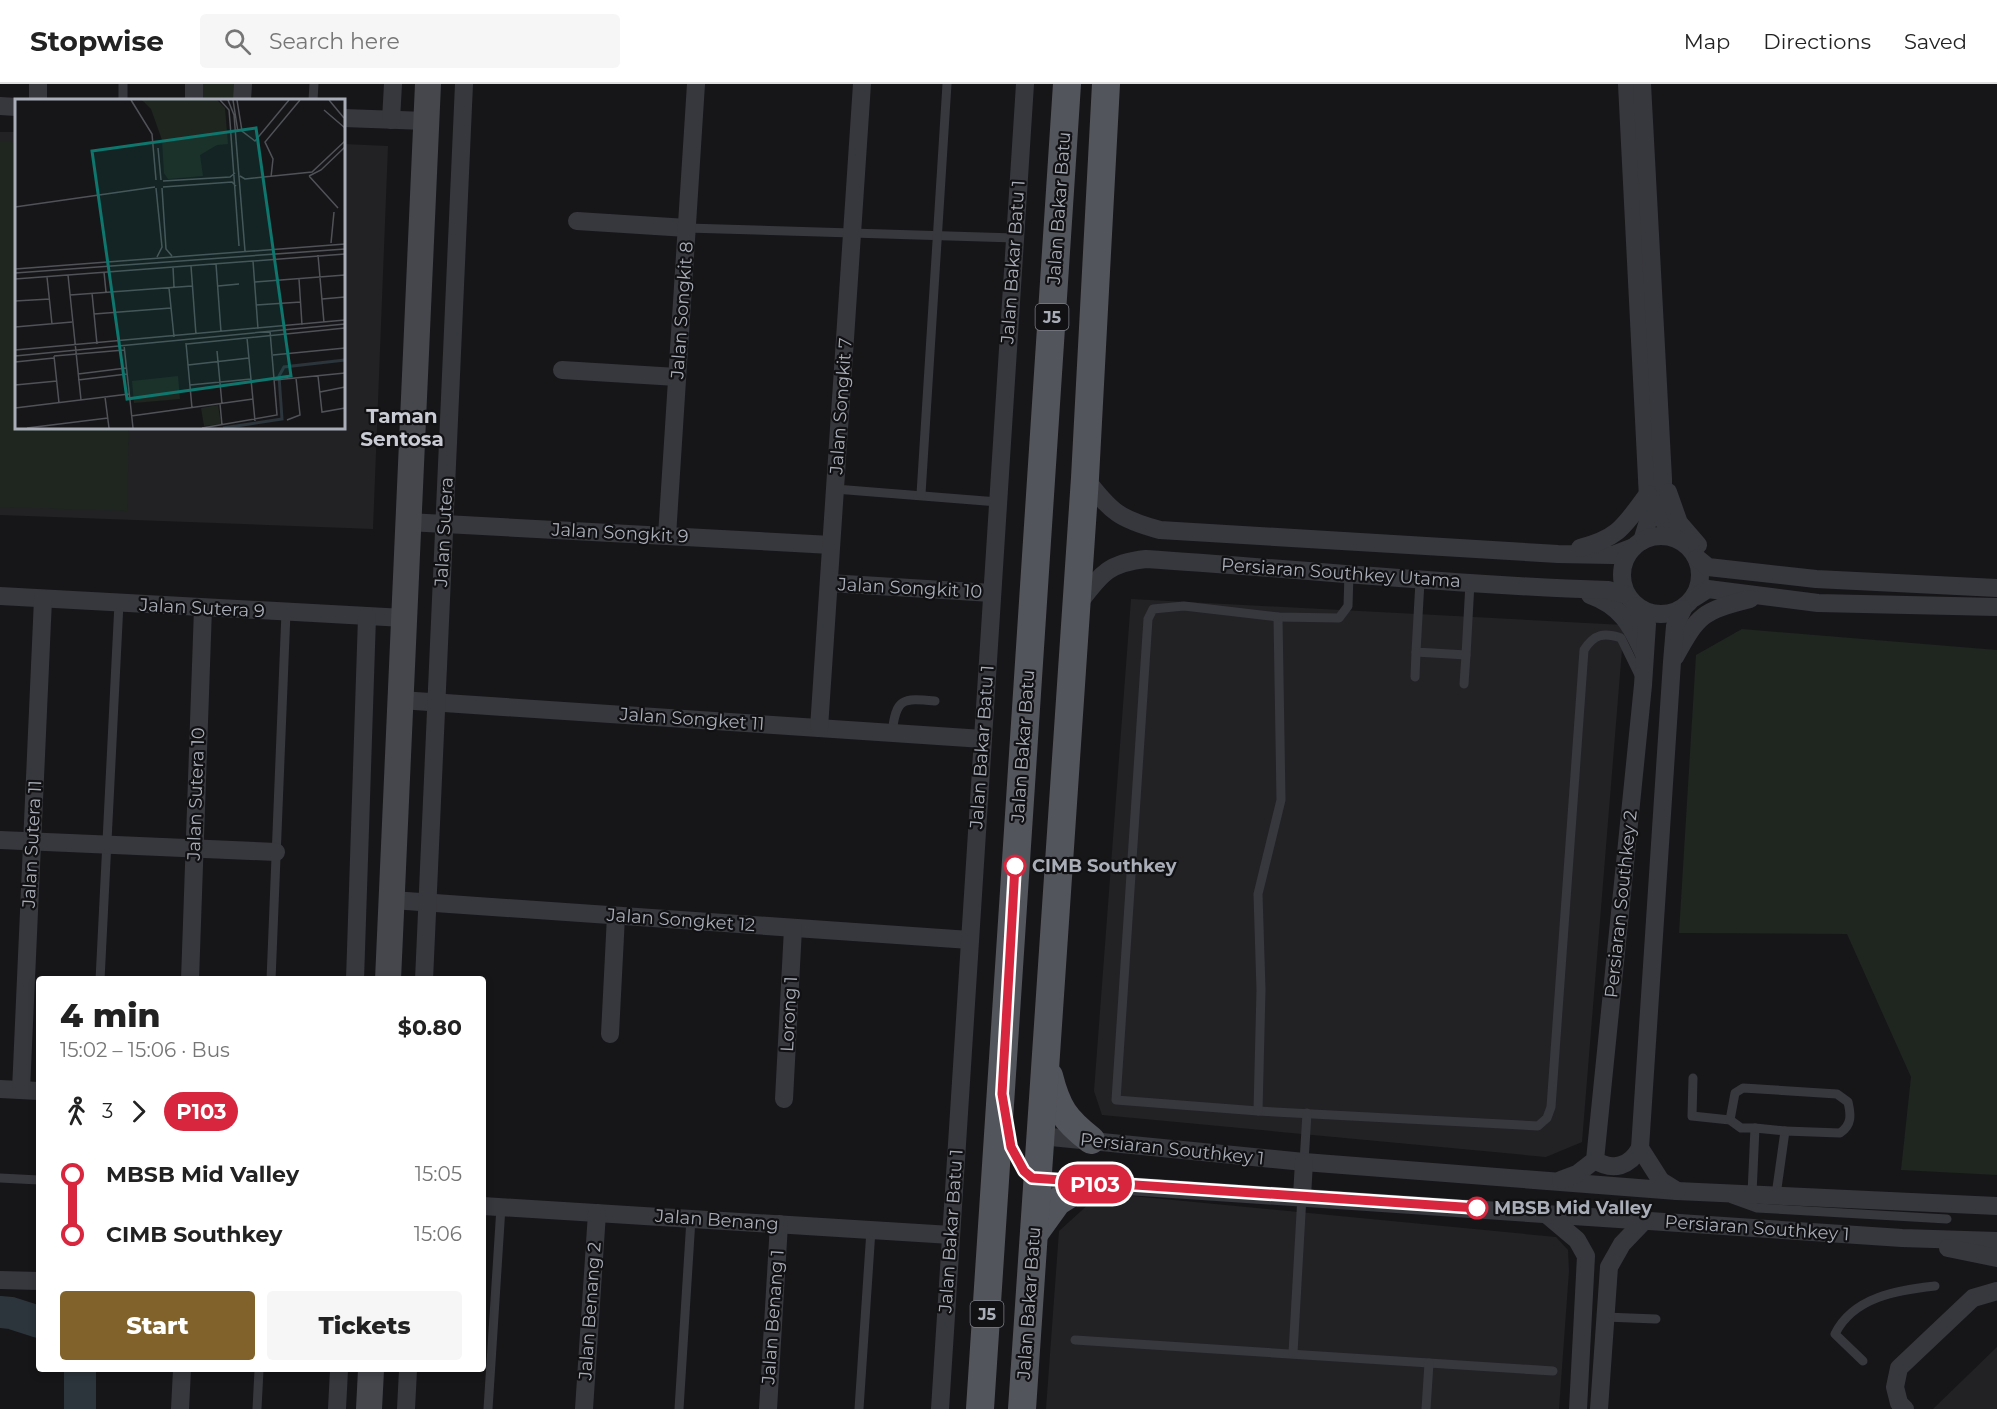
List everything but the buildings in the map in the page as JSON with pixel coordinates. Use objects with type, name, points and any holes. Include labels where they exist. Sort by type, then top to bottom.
[{"type":"main road","name":"Jalan Bakar Batu","points":[[980,1409],[1067,84]]},
{"type":"main road","name":"Jalan Bakar Batu","points":[[1022,1409],[1085,478],[1106,84]]},
{"type":"main road","points":[[1046,1059],[1054,1097],[1061,1111],[1069,1124],[1091,1140]]},
{"type":"main road","points":[[1002,1094],[1008,1136],[1017,1160],[1024,1171],[1038,1180]]},
{"type":"main road","points":[[994,1219],[1008,1176],[1017,1160],[1029,1144],[1041,1136]]},
{"type":"main road","points":[[1034,1234],[1057,1202],[1087,1183]]},
{"type":"street","points":[[242,99],[243,84]]},
{"type":"street","points":[[391,120],[393,84]]},
{"type":"street","name":"Jalan Sutera","points":[[388,976],[428,84]]},
{"type":"street","name":"Jalan Sutera","points":[[424,976],[464,84]]},
{"type":"street","name":"Jalan Songkit 8","points":[[668,536],[696,84]]},
{"type":"street","name":"Jalan Songkit 7","points":[[819,728],[862,84]]},
{"type":"street","name":"Jalan Bakar Batu 1","points":[[940,1409],[1025,84]]},
{"type":"street","points":[[1627,84],[1649,518],[1638,544],[1626,557],[1622,570],[1622,583],[1631,601],[1646,613],[1659,615],[1672,614],[1708,589],[1818,603],[1997,607]]},
{"type":"street","points":[[1642,84],[1663,478],[1663,520],[1674,537]]},
{"type":"street","points":[[0,106],[15,107]]},
{"type":"street","points":[[345,118],[426,121]]},
{"type":"street","points":[[577,221],[687,228]]},
{"type":"street","points":[[562,370],[677,377]]},
{"type":"street","name":"Persiaran Southkey Utama","points":[[1085,478],[1112,509],[1127,521],[1160,530],[1558,554],[1613,555],[1638,544]]},
{"type":"street","points":[[1663,478],[1679,523],[1703,550],[1735,571]]},
{"type":"street","points":[[1558,554],[1604,542],[1614,536],[1647,494]]},
{"type":"street","name":"Jalan Songkit 9","points":[[408,522],[831,545]]},
{"type":"street","points":[[1638,544],[1658,536],[1674,537],[1683,542],[1708,567],[1735,571],[1816,579],[1997,588]]},
{"type":"street","points":[[1688,603],[1700,585],[1701,571],[1697,558]]},
{"type":"street","name":"Persiaran Southkey Utama","points":[[1075,608],[1107,569],[1135,560],[1349,573],[1420,581],[1608,590],[1631,601]]},
{"type":"street","name":"Jalan Songkit 10","points":[[829,583],[992,593]]},
{"type":"street","points":[[1570,589],[1608,601],[1632,627],[1645,656]]},
{"type":"street","name":"Jalan Sutera 9","points":[[0,596],[404,618]]},
{"type":"street","points":[[1672,662],[1695,622],[1707,612],[1761,596]]},
{"type":"street","name":"Jalan Sutera 11","points":[[30,1091],[32,842],[43,599]]},
{"type":"street","name":"Persiaran Southkey 2","points":[[1595,1160],[1645,656],[1647,624],[1631,601]]},
{"type":"street","name":"Persiaran Southkey 2","points":[[1640,1148],[1675,626],[1688,603]]},
{"type":"street","name":"Jalan Sutera 10","points":[[190,976],[203,608]]},
{"type":"street","points":[[355,976],[367,617]]},
{"type":"street","name":"Jalan Songket 11","points":[[400,700],[983,739]]},
{"type":"street","points":[[0,840],[276,852]]},
{"type":"street","name":"Jalan Songket 12","points":[[392,900],[970,940]]},
{"type":"street","points":[[610,1035],[616,916]]},
{"type":"street","name":"Lorong 1","points":[[784,1099],[793,928]]},
{"type":"street","points":[[0,1089],[30,1091]]},
{"type":"street","name":"Persiaran Southkey 1","points":[[1041,1136],[1304,1162],[1677,1191],[1997,1206]]},
{"type":"street","points":[[1556,1181],[1577,1174],[1595,1160],[1602,1165],[1620,1166],[1629,1162],[1640,1148],[1661,1181],[1677,1191]]},
{"type":"street","points":[[1302,1196],[1304,1162]]},
{"type":"street","name":"Persiaran Southkey 1","points":[[1038,1180],[1543,1212],[1902,1238],[1997,1241]]},
{"type":"street","name":"Jalan Benang","points":[[486,1206],[951,1235]]},
{"type":"street","points":[[1543,1212],[1571,1234],[1586,1256],[1578,1409]]},
{"type":"street","name":"Jalan Benang 2","points":[[584,1409],[597,1213]]},
{"type":"street","points":[[1599,1409],[1609,1267],[1622,1244],[1645,1220]]},
{"type":"street","name":"Jalan Benang 1","points":[[768,1409],[779,1224]]},
{"type":"street","points":[[1902,1238],[1997,1258]]},
{"type":"street","points":[[0,1280],[36,1281]]},
{"type":"street","points":[[1905,1409],[1899,1403],[1895,1387],[1899,1368],[1973,1298],[1997,1291]]},
{"type":"street","points":[[180,1409],[182,1372]]},
{"type":"street","points":[[337,1409],[339,1372]]},
{"type":"street","points":[[369,1409],[371,1372]]},
{"type":"street","points":[[406,1409],[408,1372]]},
{"type":"lane","points":[[313,99],[314,84]]},
{"type":"lane","points":[[921,495],[947,84]]},
{"type":"lane","points":[[687,228],[1015,238]]},
{"type":"lane","points":[[835,489],[998,502]]},
{"type":"lane","points":[[1349,573],[1348,606],[1343,615],[1334,619],[1278,617],[1184,606],[1153,609],[1148,619],[1116,1100],[1258,1111],[1538,1126],[1547,1118],[1551,1107],[1584,650],[1590,640],[1599,635],[1609,634],[1621,638],[1627,646],[1643,685]]},
{"type":"lane","points":[[1415,677],[1420,581]]},
{"type":"lane","points":[[1464,684],[1470,584]]},
{"type":"lane","points":[[100,976],[119,603]]},
{"type":"lane","points":[[271,976],[286,612]]},
{"type":"lane","points":[[1258,1111],[1261,990],[1258,894],[1281,800],[1278,617]]},
{"type":"lane","points":[[1416,652],[1466,655]]},
{"type":"lane","points":[[892,733],[895,710],[902,702],[909,699],[935,701]]},
{"type":"lane","points":[[1693,1078],[1692,1116],[1730,1120],[1741,1128],[1840,1133],[1847,1129],[1852,1116],[1848,1102],[1837,1094],[1743,1088],[1735,1093],[1731,1104],[1730,1120]]},
{"type":"lane","points":[[1304,1162],[1307,1113]]},
{"type":"lane","points":[[1752,1193],[1755,1128]]},
{"type":"lane","points":[[1776,1195],[1785,1131]]},
{"type":"lane","points":[[0,1178],[36,1180]]},
{"type":"lane","points":[[1714,1192],[1757,1208],[1947,1219]]},
{"type":"lane","points":[[1293,1353],[1302,1196]]},
{"type":"lane","points":[[489,1409],[501,1207]]},
{"type":"lane","points":[[679,1409],[691,1219]]},
{"type":"lane","points":[[859,1409],[871,1230]]},
{"type":"lane","points":[[1863,1361],[1835,1334],[1848,1314],[1872,1299],[1903,1289],[1935,1286]]},
{"type":"lane","points":[[1605,1317],[1656,1319]]},
{"type":"lane","points":[[1075,1340],[1553,1371]]},
{"type":"lane","points":[[1426,1409],[1429,1363]]},
{"type":"lane","points":[[257,1409],[259,1372]]},
{"type":"shaded area","points":[[202,84],[236,84],[235,99],[202,99]]},
{"type":"shaded area","points":[[0,132],[15,132],[15,429],[345,429],[345,144],[388,146],[373,529],[0,515]]},
{"type":"shaded area","points":[[0,141],[15,142],[15,429],[129,429],[127,511],[0,507]]},
{"type":"shaded area","points":[[1131,599],[1624,625],[1582,1142],[1546,1157],[1102,1115],[1094,1091]]},
{"type":"shaded area","points":[[1742,629],[1997,650],[1997,1175],[1901,1170],[1911,1077],[1847,934],[1679,933],[1696,655]]},
{"type":"shaded area","points":[[1101,1193],[1556,1237],[1568,1250],[1569,1271],[1559,1409],[1046,1409],[1059,1231]]},
{"type":"shaded area","points":[[1997,1347],[1997,1409],[1933,1409]]},
{"type":"waterway","points":[[0,1312],[36,1321]]},
{"type":"waterway","points":[[80,1372],[80,1409]]},
{"type":"bus line","name":"P103","points":[[1015,866],[1002,1094],[1011,1147],[1024,1171],[1032,1178],[1477,1208]]},
{"type":"place","name":"CIMB Southkey","points":[[1015,866]]},
{"type":"place","name":"MBSB Mid Valley","points":[[1477,1208]]},
{"type":"district","name":"Taman Sentosa","points":[[402,428]]}]
